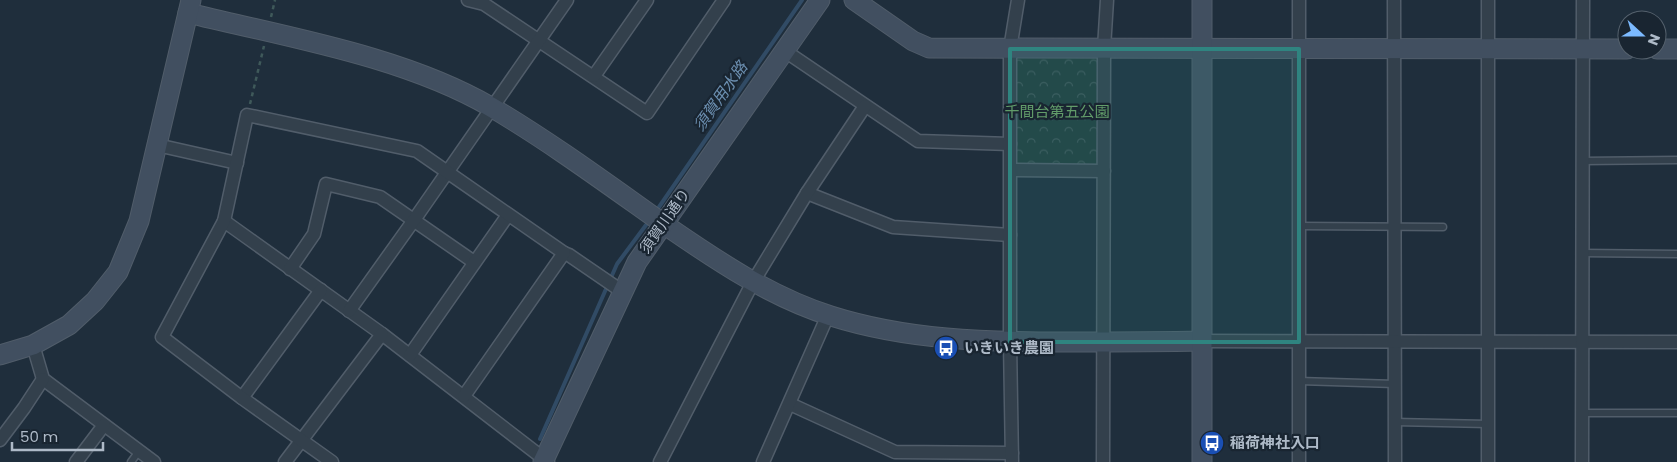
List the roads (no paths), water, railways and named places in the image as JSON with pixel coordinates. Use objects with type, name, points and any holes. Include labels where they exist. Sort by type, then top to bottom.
[{"type":"street","points":[[468,0],[484,4],[647,113],[724,0]]},
{"type":"street","points":[[349,310],[567,0]]},
{"type":"street","points":[[594,76],[647,0]]},
{"type":"street","name":"須賀川通り","points":[[545,461],[637,262],[820,0]]},
{"type":"street","points":[[854,0],[913,41],[929,48],[1617,49]]},
{"type":"street","points":[[790,404],[895,452],[1012,457],[1010,49],[1018,0]]},
{"type":"street","points":[[1103,462],[1104,48],[1107,0]]},
{"type":"street","points":[[1202,0],[1202,462]]},
{"type":"street","points":[[1299,0],[1299,462]]},
{"type":"street","points":[[1394,0],[1395,462]]},
{"type":"street","points":[[1488,0],[1488,462]]},
{"type":"street","points":[[1582,462],[1583,0]]},
{"type":"street","points":[[0,355],[33,345],[69,325],[95,301],[118,272],[139,221],[189,7],[268,32],[387,63],[463,92],[492,108],[715,259],[753,282],[828,315],[896,333],[954,340],[1010,342],[1677,342]]},
{"type":"street","points":[[785,51],[918,141],[1010,144]]},
{"type":"street","points":[[660,462],[753,282],[807,193],[865,106]]},
{"type":"street","points":[[332,462],[242,398],[162,337],[224,221],[247,115],[417,151],[623,292]]},
{"type":"street","points":[[157,145],[237,163]]},
{"type":"street","points":[[1010,170],[1104,171]]},
{"type":"street","points":[[290,269],[314,234],[326,184],[380,197],[474,262]]},
{"type":"street","points":[[807,193],[893,227],[1010,235]]},
{"type":"street","points":[[410,355],[508,215]]},
{"type":"street","points":[[224,221],[382,334],[545,461]]},
{"type":"street","points":[[464,396],[564,252]]},
{"type":"street","points":[[242,398],[321,290]]},
{"type":"street","points":[[763,462],[828,315]]},
{"type":"street","points":[[286,462],[382,334]]},
{"type":"street","points":[[33,345],[43,379],[154,462]]},
{"type":"street","points":[[0,440],[43,379]]},
{"type":"street","points":[[76,462],[104,424]]},
{"type":"lane","points":[[1582,161],[1677,160]]},
{"type":"lane","points":[[1299,226],[1443,227]]},
{"type":"lane","points":[[1582,253],[1677,254]]},
{"type":"lane","points":[[1299,381],[1395,384]]},
{"type":"lane","points":[[1582,413],[1677,413]]},
{"type":"lane","points":[[1395,422],[1488,424]]},
{"type":"lane","points":[[131,462],[139,451]]},
{"type":"waterway","name":"須賀用水路","points":[[659,207],[802,0]]},
{"type":"waterway","name":"須賀用水路","points":[[540,439],[617,264],[646,225]]},
{"type":"place","name":"いきいき農園","points":[[946,348]]},
{"type":"place","name":"稲荷神社入口","points":[[1212,443]]},
{"type":"park label","name":"千間台第五公園","points":[[1057,112]]}]
